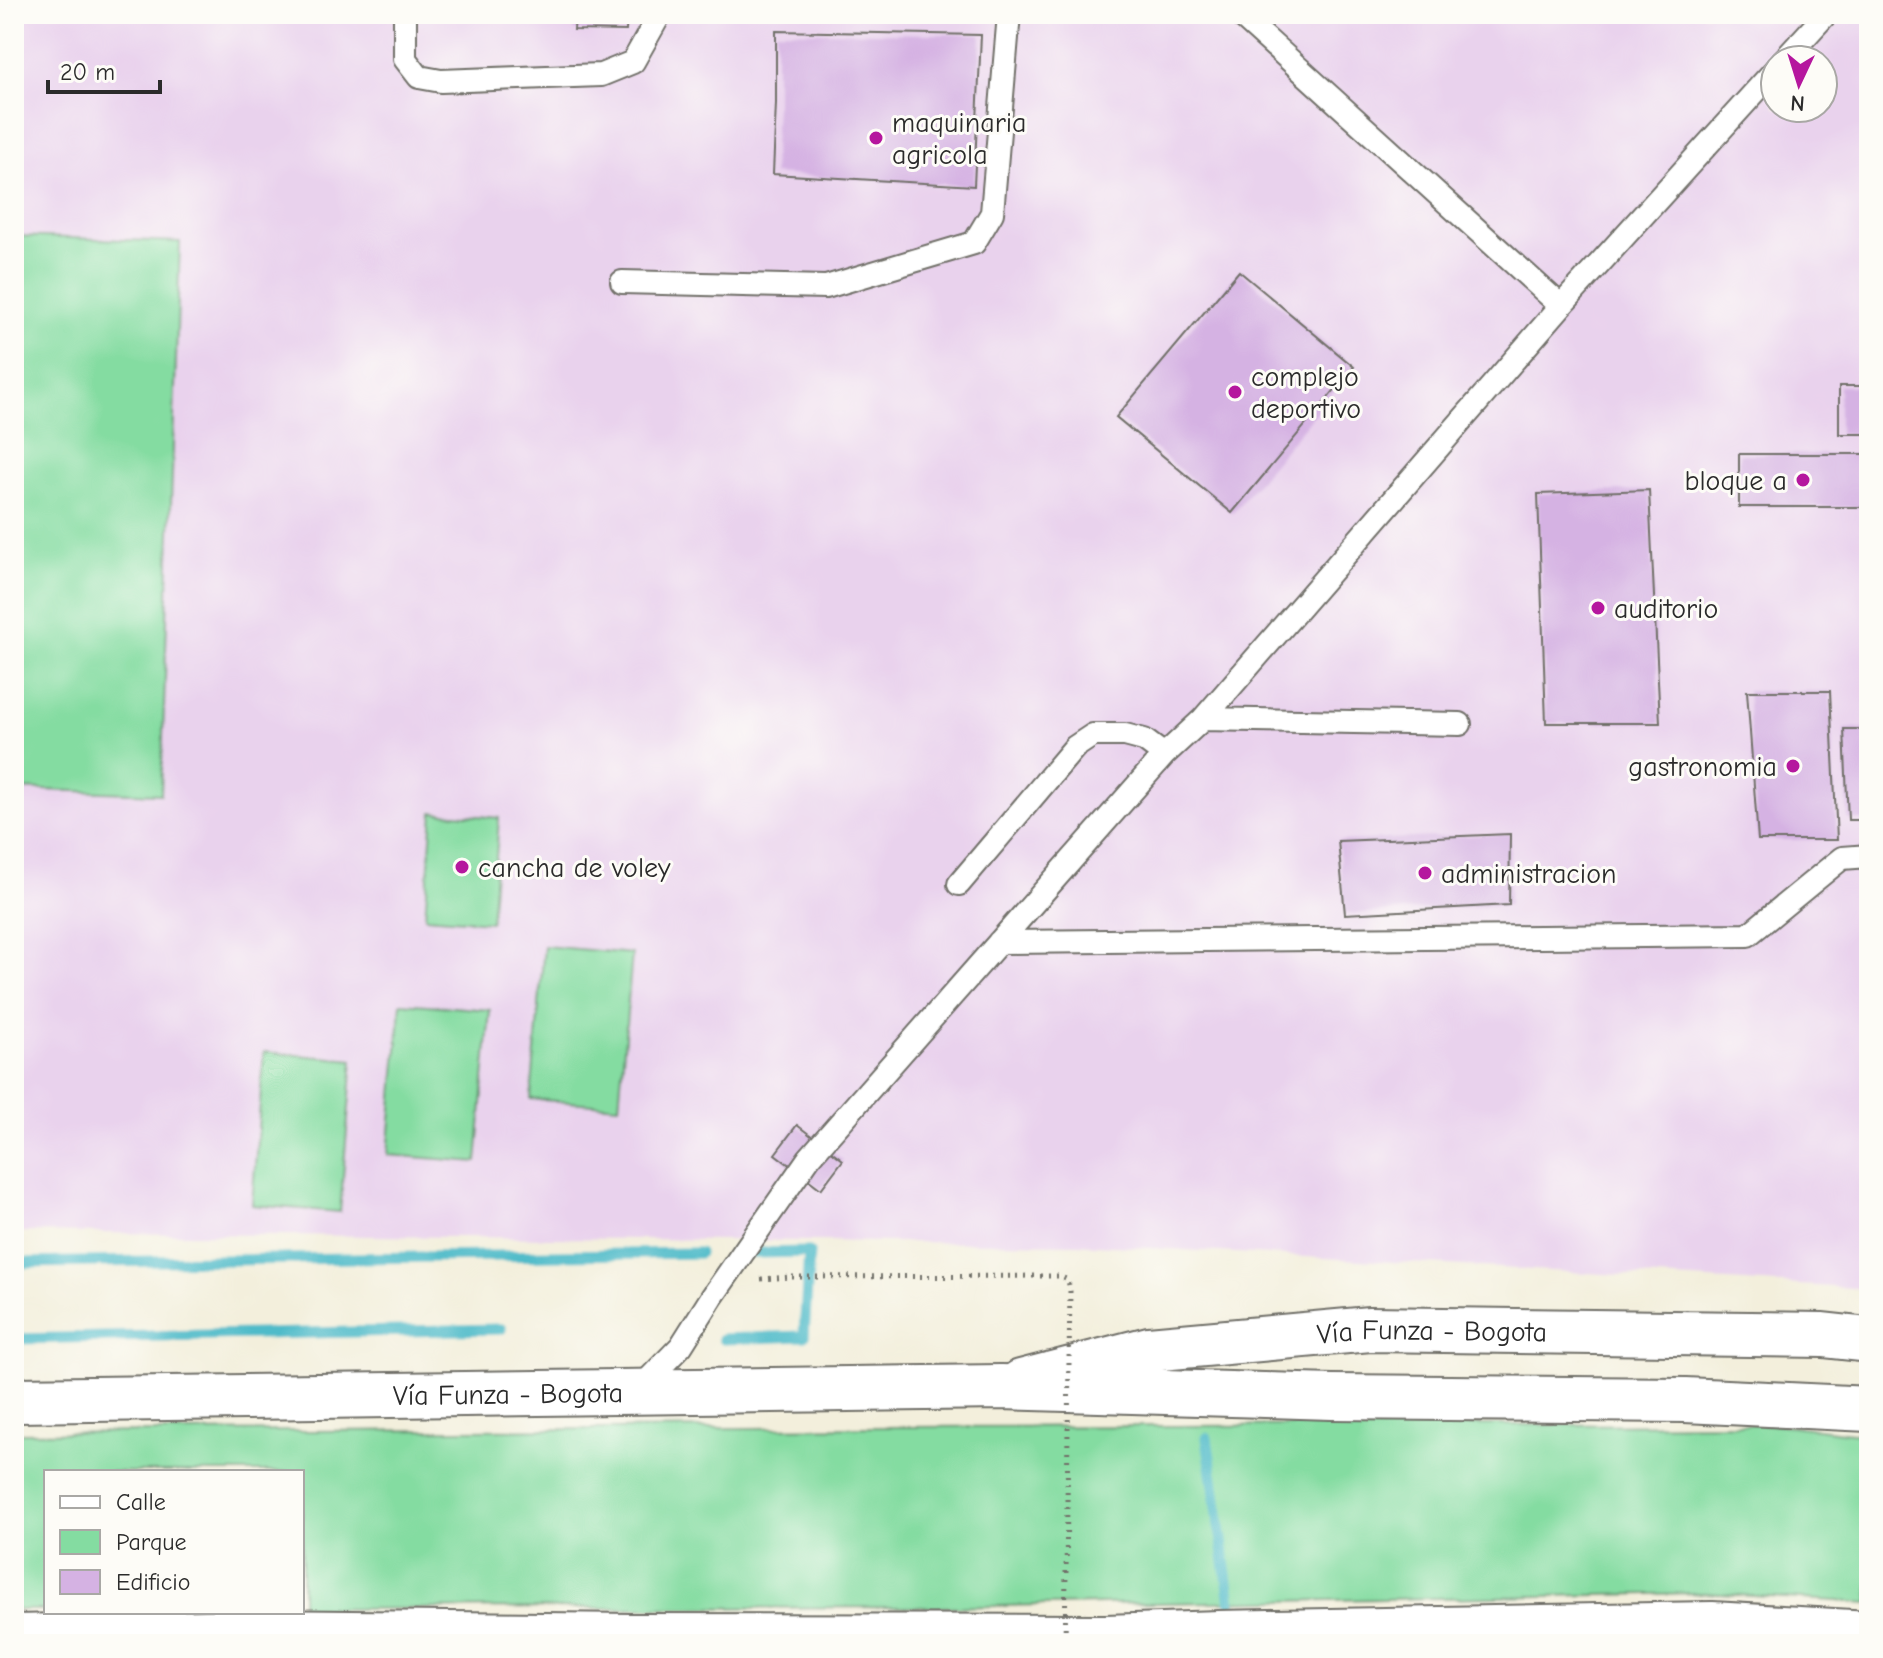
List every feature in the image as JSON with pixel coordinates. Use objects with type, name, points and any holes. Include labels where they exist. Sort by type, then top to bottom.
[{"type":"main road","name":"Vía Funza - Bogota","points":[[1001,1387],[1149,1349],[1370,1329],[1823,1335],[1869,1340]]},
{"type":"main road","name":"Vía Funza - Bogota","points":[[14,1400],[1001,1387],[1332,1397],[1685,1400],[1869,1409]]},
{"type":"main road","points":[[14,1637],[632,1636],[1094,1642],[1219,1633],[1712,1624],[1869,1633]]},
{"type":"lane","points":[[405,14],[405,59],[419,77],[441,81],[601,75],[633,62],[660,14]]},
{"type":"lane","points":[[622,282],[826,287],[974,243],[992,213],[1009,14]]},
{"type":"lane","points":[[1239,14],[1561,306]]},
{"type":"lane","points":[[1799,44],[1826,14]]},
{"type":"lane","points":[[635,1393],[681,1346],[809,1158],[1164,755],[1203,719],[1561,306],[1759,88]]},
{"type":"lane","points":[[1203,719],[1460,724]]},
{"type":"lane","points":[[959,884],[1075,747],[1093,735],[1109,734],[1144,740],[1164,755]]},
{"type":"lane","points":[[999,942],[1748,935],[1842,858],[1869,856]]},
{"type":"path","points":[[792,1277],[1059,1276],[1068,1280],[1094,1642]]},
{"type":"shaded area","points":[[14,14],[1869,14],[1869,1289],[1077,1244],[14,1232]]},
{"type":"green space","points":[[14,236],[180,242],[161,794],[14,789]]},
{"type":"green space","name":"cancha de voley","points":[[433,812],[499,818],[491,922],[425,917]]},
{"type":"green space","points":[[544,946],[632,954],[619,1106],[531,1099]]},
{"type":"green space","points":[[401,1003],[490,1010],[477,1162],[388,1155]]},
{"type":"green space","points":[[264,1052],[353,1060],[340,1212],[252,1205]]},
{"type":"green space","points":[[1775,1424],[1869,1435],[1869,1603],[1704,1593],[945,1607],[304,1609],[304,1470],[44,1470],[44,1610],[14,1610],[14,1433]]},
{"type":"building","points":[[575,14],[627,14],[626,31],[574,30]]},
{"type":"building","name":"maquinaria agricola","points":[[776,31],[981,35],[974,186],[773,174]]},
{"type":"building","name":"complejo deportivo","points":[[1239,271],[1354,367],[1232,513],[1116,417]]},
{"type":"building","points":[[1839,386],[1869,386],[1869,434],[1839,434]]},
{"type":"building","name":"bloque a","points":[[1739,454],[1868,454],[1868,507],[1739,507]]},
{"type":"building","name":"auditorio","points":[[1649,490],[1660,723],[1546,723],[1538,494]]},
{"type":"building","name":"gastronomia","points":[[1747,691],[1830,691],[1837,840],[1758,840]]},
{"type":"building","points":[[1844,729],[1869,729],[1869,820],[1848,820]]},
{"type":"building","name":"administracion","points":[[1510,834],[1509,905],[1345,914],[1338,841]]},
{"type":"building","points":[[797,1125],[843,1160],[821,1189],[775,1154]]},
{"type":"waterway","points":[[723,1339],[804,1336],[809,1252],[754,1253]]},
{"type":"waterway","points":[[14,1263],[699,1253]]},
{"type":"waterway","points":[[14,1339],[501,1329]]},
{"type":"waterway","points":[[1207,1438],[1231,1603]]},
{"type":"place","name":"maquinaria agricola","points":[[876,138]]},
{"type":"place","name":"complejo deportivo","points":[[1235,392]]},
{"type":"place","name":"bloque a","points":[[1803,480]]},
{"type":"place","name":"auditorio","points":[[1598,608]]},
{"type":"place","name":"gastronomia","points":[[1793,766]]},
{"type":"place","name":"cancha de voley","points":[[462,867]]},
{"type":"place","name":"administracion","points":[[1425,873]]}]
